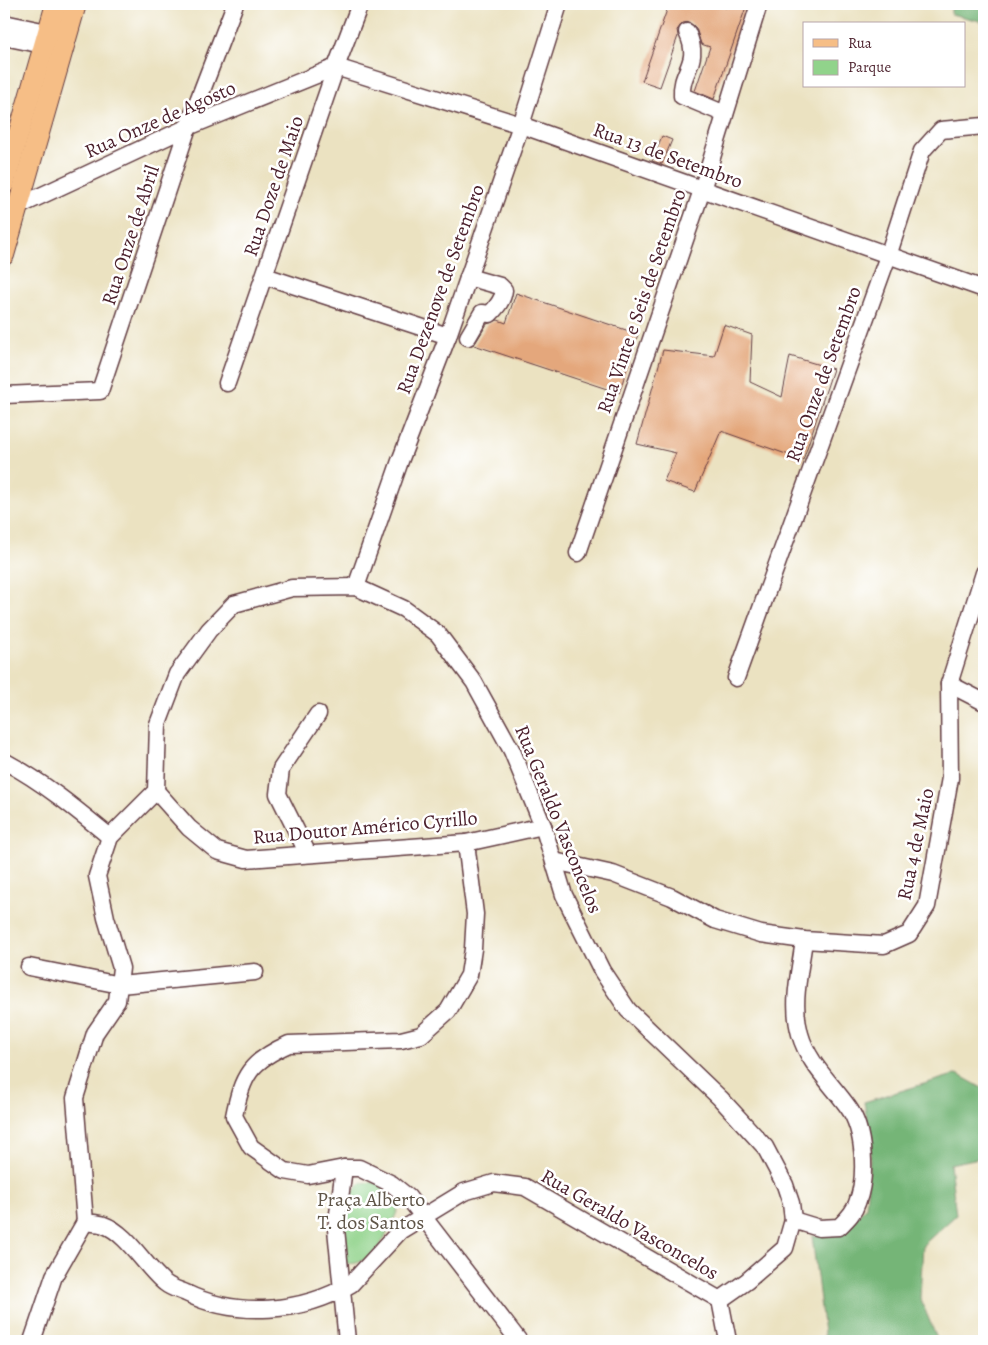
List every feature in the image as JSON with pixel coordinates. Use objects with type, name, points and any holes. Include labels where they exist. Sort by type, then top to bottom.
[{"type":"main road","points":[[4,184],[56,4]]},
{"type":"main road","points":[[4,256],[10,211],[76,4]]},
{"type":"street","name":"Rua Onze de Abril","points":[[4,395],[100,391],[188,127],[235,4]]},
{"type":"street","name":"Rua Doze de Maio","points":[[227,383],[336,67],[360,4]]},
{"type":"street","name":"Rua Dezenove de Setembro","points":[[356,587],[400,461],[448,336],[521,125],[559,4]]},
{"type":"street","name":"Rua Vinte e Seis de Setembro","points":[[578,554],[702,190],[759,4]]},
{"type":"street","points":[[4,23],[45,39]]},
{"type":"street","points":[[4,37],[45,39],[68,26]]},
{"type":"street","points":[[687,32],[691,41],[693,59],[681,88],[682,96],[725,114]]},
{"type":"street","name":"Rua Onze de Agosto","points":[[10,211],[188,127],[336,67]]},
{"type":"street","name":"Rua 13 de Setembro","points":[[336,67],[521,125],[984,289]]},
{"type":"street","name":"Rua Onze de Setembro","points":[[736,678],[888,256],[922,151],[941,130],[984,126]]},
{"type":"street","points":[[265,276],[448,336]]},
{"type":"street","points":[[468,276],[500,286],[504,290],[503,298],[497,307],[490,314],[482,313],[468,337]]},
{"type":"street","name":"Rua 4 de Maio","points":[[554,861],[613,874],[672,896],[715,920],[761,934],[804,940],[884,945],[909,934],[928,906],[950,778],[949,684],[984,574]]},
{"type":"street","name":"Rua Geraldo Vasconcelos","points":[[156,790],[158,724],[177,674],[210,630],[234,604],[292,588],[356,587],[404,609],[438,634],[474,682],[512,751],[543,826],[564,895],[602,971],[628,1010],[720,1098],[765,1148],[785,1185],[791,1204],[793,1220],[785,1248],[747,1281],[720,1300],[525,1187],[494,1183],[464,1192],[425,1218]]},
{"type":"street","points":[[949,684],[984,702]]},
{"type":"street","points":[[308,854],[278,794],[281,769],[318,714]]},
{"type":"street","points":[[4,761],[30,775],[57,794],[110,838]]},
{"type":"street","points":[[32,1341],[54,1276],[85,1222],[75,1098],[95,1033],[117,1001],[120,986],[122,968],[106,918],[97,876],[110,838],[156,790]]},
{"type":"street","name":"Rua Doutor Américo Cyrillo","points":[[156,790],[189,828],[217,851],[246,859],[466,843],[543,826]]},
{"type":"street","points":[[466,843],[475,914],[473,949],[469,975],[448,1011],[421,1035],[401,1040],[289,1044],[275,1050],[255,1064],[240,1086],[234,1116],[251,1147],[285,1172],[308,1175],[344,1168],[359,1168],[392,1184],[408,1197],[425,1218],[519,1341]]},
{"type":"street","points":[[793,1220],[819,1228],[838,1227],[850,1216],[857,1203],[864,1177],[862,1143],[850,1109],[818,1070],[800,1036],[795,1010],[804,940]]},
{"type":"street","points":[[28,967],[120,986],[255,972]]},
{"type":"street","points":[[344,1168],[336,1229],[346,1341]]},
{"type":"street","points":[[85,1222],[105,1225],[117,1234],[165,1284],[204,1302],[251,1310],[301,1304],[341,1290],[351,1284],[400,1231],[425,1218]]},
{"type":"street","points":[[720,1300],[728,1341]]},
{"type":"green space","points":[[951,4],[984,4],[984,22],[951,14]]},
{"type":"green space","points":[[957,1074],[984,1089],[984,1157],[950,1164],[956,1215],[923,1245],[920,1298],[938,1341],[825,1341],[812,1236],[841,1232],[866,1207],[871,1145],[864,1102]]},
{"type":"green space","name":"Praça Alberto T. dos Santos","points":[[379,1182],[393,1196],[398,1209],[395,1218],[385,1237],[372,1254],[364,1260],[355,1263],[345,1263],[343,1221],[348,1197],[361,1183]]},
{"type":"building","points":[[669,4],[713,4],[726,8],[727,4],[747,4],[714,99],[695,91],[710,47],[701,44],[696,28],[689,22],[683,23],[677,30],[678,36],[660,87],[642,81]]},
{"type":"building","points":[[662,136],[672,140],[662,164],[652,161]]},
{"type":"building","points":[[516,293],[638,334],[619,393],[474,345],[487,324],[498,320],[506,323]]},
{"type":"building","points":[[724,325],[752,335],[750,382],[782,397],[790,356],[833,369],[803,460],[721,431],[695,492],[664,481],[676,453],[637,444],[663,350],[714,356]]}]
